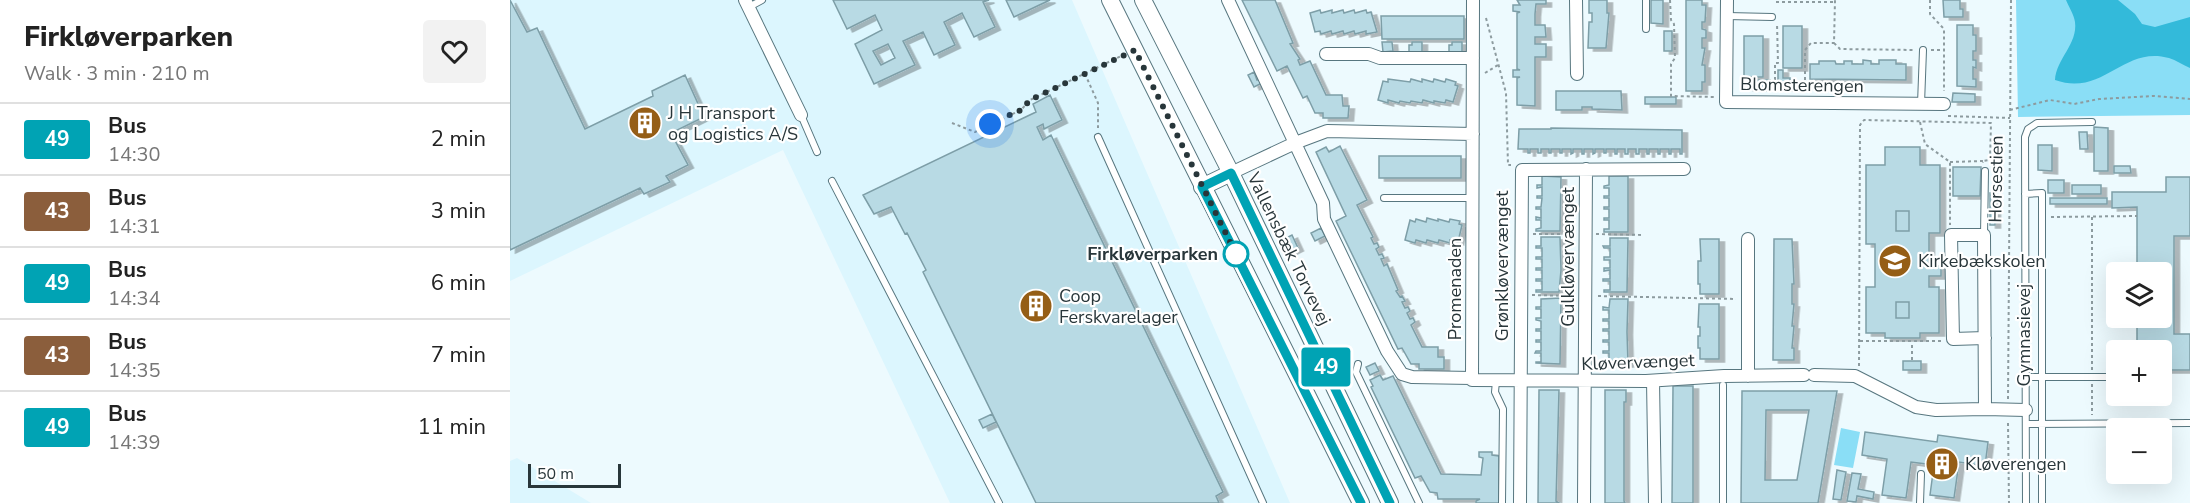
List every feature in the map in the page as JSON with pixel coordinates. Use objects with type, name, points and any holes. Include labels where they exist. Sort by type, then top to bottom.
[{"type":"street","points":[[1110,0],[1361,503]]},
{"type":"street","name":"Vallensbæk Torvevej","points":[[1143,0],[1231,173],[1390,503]]},
{"type":"street","points":[[1228,0],[1323,202],[1324,219],[1387,351],[1402,374],[1412,377],[1472,379]]},
{"type":"street","name":"Promenaden","points":[[1472,379],[1473,0]]},
{"type":"street","points":[[1576,0],[1577,74]]},
{"type":"street","name":"Blomsterengen","points":[[1727,0],[1726,102],[1944,104]]},
{"type":"street","points":[[747,4],[801,115]]},
{"type":"street","points":[[1326,54],[1368,54],[1380,58],[1473,58]]},
{"type":"street","points":[[1231,173],[1326,131],[1473,134]]},
{"type":"street","name":"Gulkløvervænget","points":[[1584,503],[1586,169]]},
{"type":"street","name":"Grønkløvervænget","points":[[1520,503],[1522,170],[1684,169]]},
{"type":"street","name":"Vallensbæk Torvevej","points":[[1202,187],[1231,173]]},
{"type":"street","points":[[1985,339],[1953,339],[1951,235],[1984,235],[1985,339],[1985,410]]},
{"type":"street","points":[[1748,239],[1748,376]]},
{"type":"street","name":"Kløvervænget","points":[[1472,379],[1585,382],[1809,375]]},
{"type":"street","name":"Gymnasievej","points":[[1809,375],[1855,376],[1916,407],[1936,410],[2008,410],[2026,417]]},
{"type":"street","points":[[1653,381],[1655,503]]},
{"type":"lane","points":[[747,4],[762,0]]},
{"type":"lane","points":[[1646,0],[1646,29]]},
{"type":"lane","points":[[1727,16],[1774,17]]},
{"type":"lane","points":[[1922,104],[1923,50]]},
{"type":"lane","points":[[801,115],[817,152]]},
{"type":"lane","points":[[2025,194],[2025,136],[2028,129],[2037,123],[2092,122]]},
{"type":"lane","points":[[1098,138],[1263,503]]},
{"type":"lane","points":[[1984,235],[1985,171]]},
{"type":"lane","points":[[832,181],[999,503]]},
{"type":"lane","name":"Gymnasievej","points":[[2026,503],[2025,194],[2042,193],[2042,503]]},
{"type":"lane","points":[[1384,198],[1473,198]]},
{"type":"lane","points":[[1358,364],[1356,372],[1419,503]]},
{"type":"lane","points":[[2026,377],[2106,377]]},
{"type":"lane","points":[[1496,380],[1495,392],[1503,409],[1502,503]]},
{"type":"lane","points":[[1723,385],[1723,503]]},
{"type":"lane","name":"Gymnasievej","points":[[2026,417],[2043,423],[2190,423]]},
{"type":"lane","points":[[1920,503],[1921,474]]},
{"type":"path","points":[[1670,0],[1671,20],[1674,24],[1675,58],[1671,64],[1671,96],[1726,98]]},
{"type":"path","points":[[1930,0],[1930,14],[1944,29],[1944,104]]},
{"type":"path","name":"Horsestien","points":[[2009,503],[2011,0]]},
{"type":"path","points":[[1776,2],[1835,1],[1834,43]]},
{"type":"path","points":[[1485,15],[1506,93],[1508,165],[1522,170]]},
{"type":"path","points":[[1774,17],[1778,63],[1775,63],[1774,92],[1785,92]]},
{"type":"path","points":[[1805,92],[1805,50],[1811,43],[1834,43],[1840,49],[1944,50]]},
{"type":"path","points":[[952,123],[975,132],[1021,110],[1030,100],[1135,50]]},
{"type":"path","points":[[1085,74],[1098,103],[1098,138]]},
{"type":"path","points":[[2010,110],[2050,100],[2074,104],[2099,99],[2154,96],[2190,99]]},
{"type":"path","points":[[1859,366],[1860,125],[1864,120],[1991,123],[1990,160],[1950,162],[1925,144],[1920,122]]},
{"type":"path","points":[[1983,161],[1985,171]]},
{"type":"path","points":[[1950,162],[1951,235]]},
{"type":"path","points":[[2043,217],[2137,216]]},
{"type":"path","points":[[2009,218],[2025,217]]},
{"type":"path","points":[[2091,217],[2092,423]]},
{"type":"path","points":[[1635,296],[1748,299]]},
{"type":"path","points":[[1860,341],[1943,341]]},
{"type":"path","points":[[1912,341],[1912,360]]},
{"type":"shaded area","points":[[510,0],[1072,0],[1290,503],[950,503],[783,150],[510,281]]},
{"type":"shaded area","points":[[2016,0],[2190,0],[2190,115],[2018,117]]},
{"type":"shaded area","points":[[2066,0],[2118,0],[2135,14],[2142,24],[2155,27],[2190,17],[2190,68],[2169,58],[2153,56],[2139,58],[2087,82],[2072,83],[2055,80],[2056,72],[2075,30],[2074,19]]},
{"type":"shaded area","points":[[1841,428],[1860,432],[1853,468],[1834,465]]},
{"type":"shaded area","points":[[517,458],[591,503],[510,503],[510,461]]},
{"type":"building","name":"J H Transport og Logistics A/S","points":[[510,0],[527,32],[537,28],[585,129],[653,96],[652,91],[685,75],[704,117],[671,133],[688,165],[666,176],[670,182],[644,194],[640,188],[510,250]]},
{"type":"building","points":[[833,0],[989,0],[983,2],[995,27],[974,37],[962,13],[944,22],[955,45],[934,55],[923,32],[903,41],[915,65],[874,84],[855,44],[882,30],[875,15],[847,29]],"holes":[[[888,44],[895,58],[881,65],[873,51]]]},
{"type":"building","points":[[1006,0],[1050,0],[1014,17]]},
{"type":"building","points":[[1242,0],[1275,0],[1293,43],[1290,44],[1300,59],[1298,60],[1300,65],[1310,61],[1326,95],[1342,95],[1343,106],[1349,106],[1348,118],[1323,118],[1323,113],[1315,113],[1307,96],[1303,98],[1287,66],[1277,71]]},
{"type":"building","points":[[1517,0],[1546,0],[1546,4],[1536,4],[1535,25],[1545,25],[1546,37],[1535,37],[1535,44],[1546,44],[1546,57],[1535,57],[1535,106],[1517,105],[1517,78],[1520,77],[1513,77],[1513,70],[1520,70],[1517,69],[1517,13],[1520,12],[1513,11],[1513,5],[1520,5]]},
{"type":"building","points":[[1589,0],[1607,0],[1607,13],[1609,13],[1606,48],[1588,48],[1589,22],[1592,22]]},
{"type":"building","points":[[1651,0],[1663,0],[1663,24],[1651,23]]},
{"type":"building","points":[[1686,0],[1702,0],[1702,5],[1706,5],[1705,22],[1702,22],[1702,29],[1706,30],[1706,38],[1702,38],[1702,48],[1705,48],[1702,65],[1705,65],[1705,82],[1702,82],[1702,91],[1686,91]]},
{"type":"building","points":[[1943,0],[1960,0],[1963,17],[1944,17]]},
{"type":"building","points":[[1320,10],[1321,13],[1332,10],[1332,13],[1343,10],[1344,13],[1354,10],[1355,13],[1366,10],[1367,13],[1371,12],[1377,32],[1366,34],[1366,31],[1355,34],[1354,31],[1344,34],[1343,31],[1332,34],[1331,31],[1321,34],[1320,31],[1315,32],[1310,13]]},
{"type":"building","points":[[1381,16],[1464,16],[1464,39],[1382,39]]},
{"type":"building","points":[[1957,25],[1973,25],[1973,35],[1976,35],[1976,51],[1973,51],[1973,60],[1976,60],[1976,68],[1973,67],[1973,79],[1976,79],[1976,87],[1957,86]]},
{"type":"building","points":[[1783,26],[1802,26],[1802,68],[1783,68]]},
{"type":"building","points":[[1664,31],[1672,31],[1672,51],[1664,51]]},
{"type":"building","points":[[1744,36],[1763,36],[1763,77],[1744,77]]},
{"type":"building","points":[[1382,42],[1392,42],[1393,51],[1383,52]]},
{"type":"building","points":[[1412,42],[1422,42],[1422,52],[1409,52],[1409,45],[1412,45]]},
{"type":"building","points":[[1452,42],[1462,42],[1462,52],[1449,52],[1449,45],[1452,45]]},
{"type":"building","points":[[1863,60],[1871,61],[1871,64],[1879,64],[1879,60],[1896,60],[1896,64],[1906,64],[1906,80],[1810,79],[1810,64],[1819,64],[1819,61],[1835,61],[1836,64],[1844,64],[1844,61],[1852,61],[1852,64],[1863,64]]},
{"type":"building","points":[[1778,70],[1783,70],[1783,78],[1790,78],[1790,88],[1778,88]]},
{"type":"building","points":[[1254,72],[1257,80],[1260,79],[1262,83],[1254,87],[1248,75]]},
{"type":"building","points":[[1388,79],[1410,82],[1411,79],[1422,82],[1422,79],[1433,82],[1434,79],[1445,82],[1446,79],[1456,82],[1455,85],[1458,86],[1453,102],[1446,100],[1445,103],[1434,101],[1434,103],[1423,100],[1422,103],[1400,101],[1399,103],[1388,100],[1388,103],[1378,100],[1383,81],[1388,82]]},
{"type":"building","points":[[1748,80],[1770,80],[1770,88],[1748,88]]},
{"type":"building","points":[[1556,91],[1621,91],[1622,110],[1582,107],[1582,110],[1556,110]]},
{"type":"building","points":[[1953,93],[1975,94],[1975,102],[1952,102]]},
{"type":"building","name":"Coop Ferskvarelager","points":[[1050,95],[1062,120],[1044,129],[1043,124],[1037,127],[1043,140],[1051,135],[1223,492],[1216,496],[1219,503],[1036,503],[923,272],[926,270],[907,233],[905,234],[891,207],[874,214],[863,195],[1036,112],[1033,104]]},
{"type":"building","points":[[1645,97],[1676,97],[1676,104],[1645,104]]},
{"type":"building","points":[[2094,127],[2108,128],[2108,171],[2094,171]]},
{"type":"building","points":[[1519,129],[1682,130],[1682,154],[1680,154],[1680,149],[1671,149],[1671,154],[1669,154],[1669,149],[1660,149],[1660,154],[1658,154],[1658,149],[1649,149],[1649,154],[1647,154],[1647,149],[1639,149],[1639,154],[1636,154],[1636,149],[1628,149],[1628,154],[1625,154],[1625,149],[1617,149],[1617,154],[1615,154],[1615,149],[1606,149],[1604,153],[1604,149],[1595,149],[1593,154],[1593,149],[1584,149],[1584,154],[1582,154],[1582,149],[1573,149],[1571,154],[1571,149],[1562,149],[1560,153],[1560,149],[1551,149],[1549,153],[1549,149],[1541,149],[1541,153],[1538,153],[1538,149],[1530,149],[1528,153],[1528,149],[1518,149]]},
{"type":"building","points":[[2079,132],[2087,132],[2088,149],[2080,149]]},
{"type":"building","points":[[2038,145],[2052,145],[2052,171],[2038,170]]},
{"type":"building","points":[[1340,146],[1367,200],[1357,205],[1373,237],[1371,238],[1374,244],[1377,243],[1379,247],[1376,249],[1379,255],[1382,254],[1384,258],[1381,259],[1384,266],[1387,264],[1398,290],[1396,291],[1405,301],[1402,302],[1405,308],[1408,307],[1410,311],[1407,313],[1410,319],[1413,318],[1415,322],[1411,325],[1422,347],[1438,347],[1438,357],[1444,357],[1444,369],[1419,369],[1419,364],[1411,364],[1402,348],[1398,349],[1336,221],[1346,216],[1316,152],[1326,147],[1329,152]]},
{"type":"building","points":[[1885,147],[1920,147],[1920,165],[1940,165],[1940,233],[1929,233],[1929,266],[1941,266],[1941,276],[1929,276],[1929,287],[1939,287],[1939,333],[1920,333],[1920,338],[1885,338],[1885,333],[1866,333],[1866,287],[1875,287],[1875,244],[1866,244],[1866,165],[1885,165]],"holes":[[[1896,211],[1909,211],[1909,231],[1896,231]],[[1896,302],[1909,302],[1909,318],[1896,318]]]},
{"type":"building","points":[[1379,156],[1461,156],[1461,178],[1379,178]]},
{"type":"building","points":[[2114,166],[2130,166],[2131,173],[2114,173]]},
{"type":"building","points":[[1953,167],[1981,167],[1980,196],[1953,196]]},
{"type":"building","points":[[1542,176],[1561,177],[1560,231],[1536,231],[1541,228],[1541,220],[1536,220],[1536,217],[1541,218],[1541,209],[1536,209],[1536,207],[1541,207],[1542,198],[1537,198],[1537,196],[1542,196],[1542,187],[1537,188],[1537,185],[1542,185]]},
{"type":"building","points":[[1609,176],[1628,176],[1628,232],[1604,232],[1604,229],[1609,229],[1609,220],[1604,220],[1604,218],[1609,218],[1609,209],[1604,209],[1604,207],[1609,207],[1609,198],[1604,198],[1604,196],[1609,196],[1609,188],[1604,188],[1604,186],[1609,185]]},
{"type":"building","points":[[2166,177],[2190,177],[2190,236],[2174,236],[2174,334],[2190,334],[2190,370],[2172,370],[2172,340],[2137,340],[2137,328],[2172,328],[2172,262],[2137,262],[2137,207],[2112,208],[2112,192],[2166,192]]},
{"type":"building","points":[[2048,180],[2064,180],[2064,193],[2048,193]]},
{"type":"building","points":[[2072,185],[2101,185],[2101,194],[2072,194]]},
{"type":"building","points":[[1990,193],[1995,193],[1995,225],[1990,225]]},
{"type":"building","points":[[2050,198],[2107,198],[2107,204],[2050,204]]},
{"type":"building","points":[[1896,211],[1909,211],[1909,231],[1896,231]]},
{"type":"building","points":[[1427,218],[1449,222],[1450,219],[1460,221],[1459,224],[1462,225],[1458,242],[1450,240],[1450,243],[1439,240],[1438,243],[1427,240],[1426,243],[1416,240],[1415,243],[1405,240],[1410,220],[1426,222]]},
{"type":"building","points":[[1321,228],[1325,236],[1315,241],[1311,233]]},
{"type":"building","points":[[1292,235],[1298,248],[1290,252],[1284,239]]},
{"type":"building","points":[[1541,237],[1560,237],[1559,292],[1536,292],[1536,290],[1542,290],[1542,281],[1536,281],[1536,279],[1542,279],[1542,270],[1536,270],[1536,268],[1542,268],[1542,259],[1536,259],[1536,257],[1542,257],[1542,248],[1536,248],[1536,246],[1541,246]]},
{"type":"building","points":[[1610,238],[1628,238],[1627,292],[1604,292],[1604,290],[1610,290],[1610,281],[1603,281],[1603,279],[1610,279],[1610,270],[1604,271],[1604,268],[1610,268],[1610,260],[1604,260],[1604,257],[1610,257],[1610,248],[1603,246],[1610,246]]},
{"type":"building","points":[[1700,239],[1719,239],[1719,294],[1700,294],[1698,261],[1701,261]]},
{"type":"building","points":[[1774,239],[1792,239],[1794,284],[1792,284],[1792,304],[1794,304],[1792,326],[1794,326],[1792,348],[1794,348],[1794,360],[1773,360]]},
{"type":"building","points":[[1561,298],[1560,364],[1536,363],[1541,362],[1541,353],[1535,353],[1541,351],[1541,342],[1536,342],[1536,340],[1541,340],[1541,331],[1536,331],[1536,329],[1541,329],[1541,321],[1536,318],[1541,318],[1541,309],[1536,309],[1536,307],[1541,307],[1541,299]]},
{"type":"building","points":[[1610,299],[1628,299],[1628,364],[1603,364],[1603,362],[1609,362],[1609,353],[1603,353],[1603,351],[1609,351],[1609,342],[1603,342],[1603,340],[1609,340],[1609,331],[1603,331],[1603,329],[1609,329],[1609,321],[1603,321],[1603,319],[1609,319],[1609,310],[1603,310],[1603,307],[1609,308]]},
{"type":"building","points":[[1896,302],[1909,302],[1909,318],[1896,318]]},
{"type":"building","points":[[1699,304],[1719,304],[1719,359],[1700,359]]},
{"type":"building","points":[[1903,361],[1921,361],[1921,370],[1903,370]]},
{"type":"building","points":[[1375,363],[1379,371],[1370,375],[1366,367]]},
{"type":"building","points":[[1380,375],[1383,380],[1393,376],[1441,474],[1481,475],[1483,458],[1479,457],[1479,452],[1492,452],[1492,455],[1499,456],[1499,503],[1476,503],[1480,499],[1438,499],[1437,493],[1430,492],[1421,476],[1415,478],[1371,387],[1373,386],[1370,380]]},
{"type":"building","points":[[1673,386],[1693,386],[1693,503],[1672,503]]},
{"type":"building","points":[[1539,390],[1559,390],[1556,501],[1559,503],[1538,503]]},
{"type":"building","points":[[1605,390],[1626,390],[1626,402],[1624,402],[1625,503],[1605,503]]},
{"type":"building","points":[[1742,391],[1837,391],[1818,503],[1741,503]],"holes":[[[1766,410],[1809,410],[1797,480],[1765,480]]]},
{"type":"building","points":[[992,414],[996,422],[983,428],[979,420]]},
{"type":"building","name":"Kløverengen","points":[[1865,432],[1937,442],[1938,435],[1988,442],[1985,466],[1959,462],[1954,498],[1930,495],[1934,465],[1911,462],[1906,498],[1882,495],[1887,459],[1862,455]]},
{"type":"building","points":[[1837,470],[1846,472],[1841,500],[1833,499]]},
{"type":"building","points":[[1852,473],[1861,474],[1858,489],[1874,492],[1873,499],[1857,496],[1856,502],[1847,501]]},
{"type":"bus line","name":"49","points":[[1361,503],[1202,187],[1231,173],[1390,503]]},
{"type":"place","name":"J H Transport og Logistics A/S","points":[[645,123]]},
{"type":"place","name":"Firkløverparken","points":[[1236,254]]},
{"type":"place","name":"Kirkebækskolen","points":[[1895,261]]},
{"type":"place","name":"Coop Ferskvarelager","points":[[1036,306]]},
{"type":"place","name":"Kløverengen","points":[[1942,464]]},
{"type":"route","points":[[990,124],[1021,110],[1030,100],[1135,50],[1236,254]]}]
